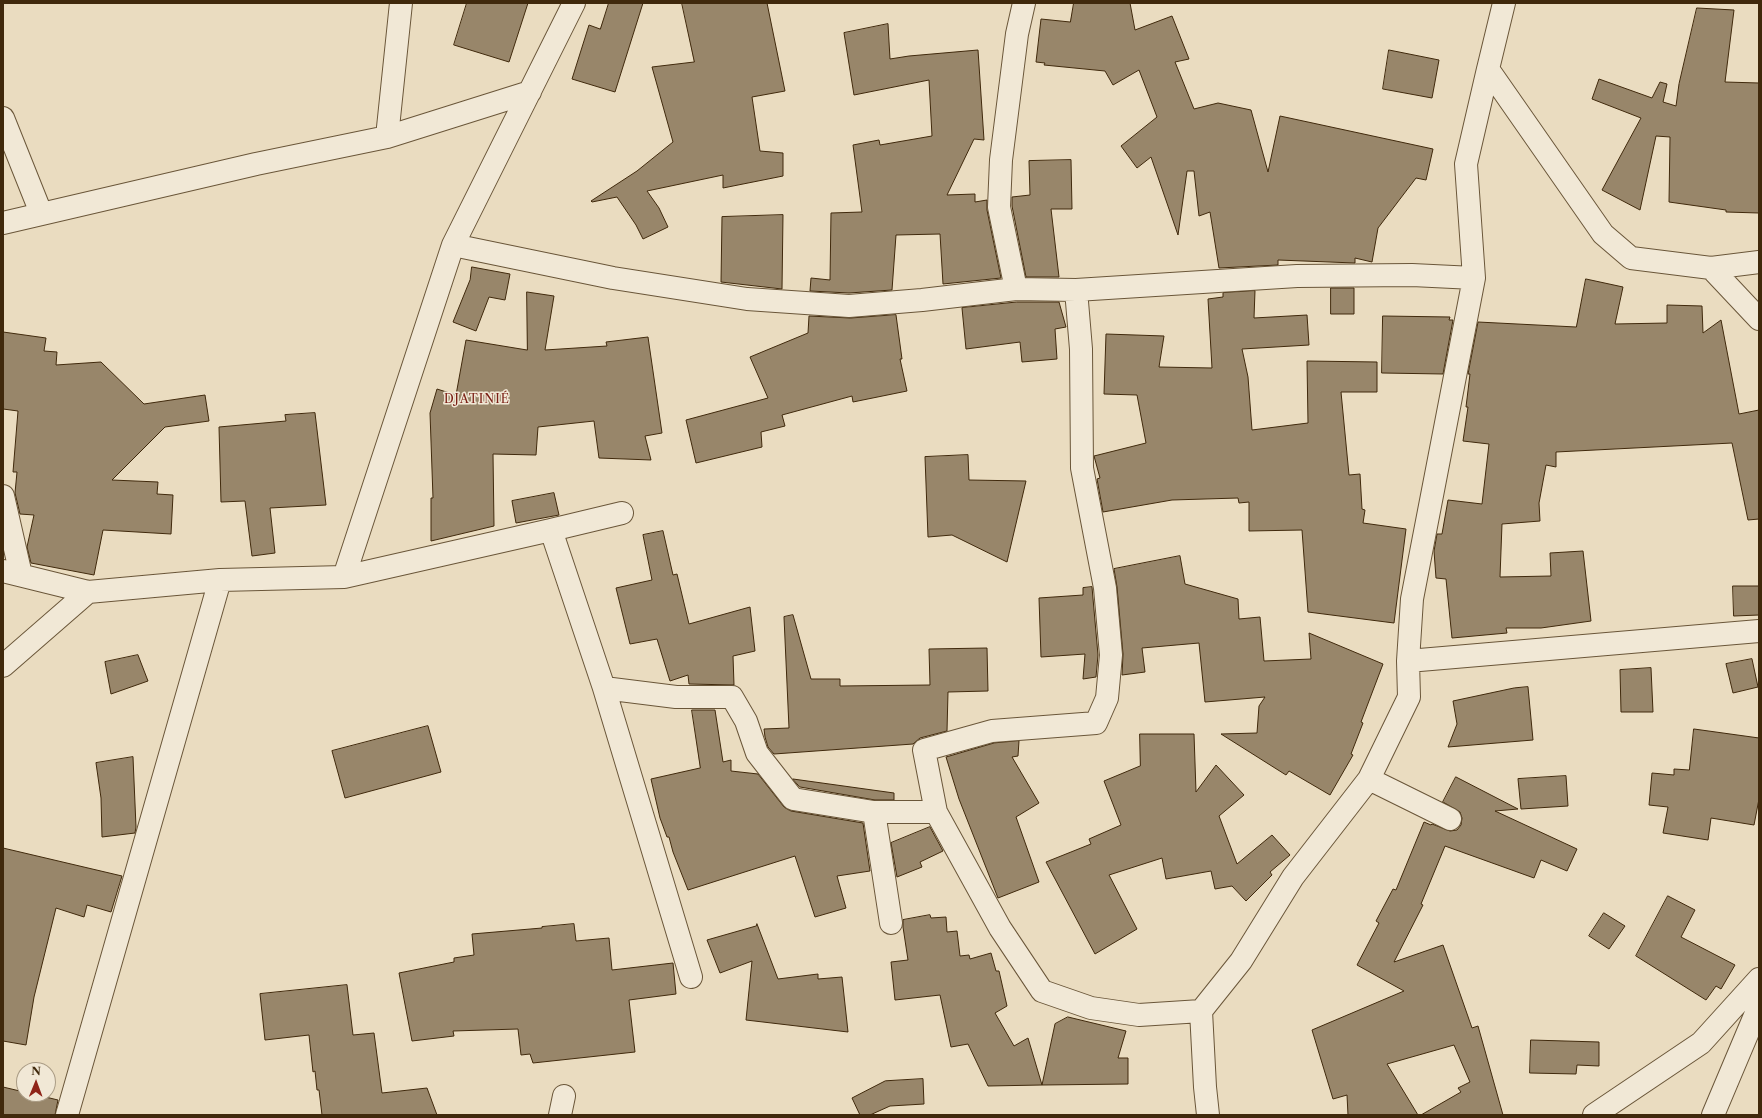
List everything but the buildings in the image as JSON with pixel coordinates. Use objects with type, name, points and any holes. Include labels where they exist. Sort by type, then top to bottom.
[{"type":"street","points":[[387,137],[401,3]]},
{"type":"street","points":[[344,577],[453,245],[574,3]]},
{"type":"street","points":[[1016,289],[999,207],[1001,160],[1017,34],[1024,3]]},
{"type":"street","points":[[1208,1115],[1201,1012],[1241,961],[1293,878],[1369,779],[1409,697],[1408,661],[1412,599],[1474,278],[1466,164],[1504,3]]},
{"type":"street","points":[[1488,69],[1603,234],[1631,258],[1711,268],[1759,262]]},
{"type":"street","points":[[3,223],[256,164],[387,137],[530,92]]},
{"type":"street","points":[[3,118],[41,213]]},
{"type":"street","points":[[453,245],[614,278],[747,299],[849,306],[922,300],[1016,289],[1076,290],[1297,276],[1412,275],[1474,278]]},
{"type":"street","points":[[1711,268],[1759,319]]},
{"type":"street","points":[[1076,290],[1081,349],[1082,468],[1104,588],[1111,655],[1107,698],[1096,723],[992,731],[924,750],[936,812],[1000,928],[1042,991],[1091,1008],[1138,1015],[1201,1012]]},
{"type":"street","points":[[3,496],[12,573],[88,592],[220,580],[344,577],[622,513]]},
{"type":"street","points":[[551,530],[604,688],[691,977]]},
{"type":"street","points":[[67,1115],[220,580]]},
{"type":"street","points":[[3,666],[88,592]]},
{"type":"street","points":[[1408,661],[1759,632]]},
{"type":"street","points":[[604,688],[676,697],[732,697],[746,721],[757,753],[793,799],[874,812],[936,812]]},
{"type":"street","points":[[1369,779],[1450,819]]},
{"type":"street","points":[[874,812],[891,923]]},
{"type":"street","points":[[1594,1115],[1701,1043],[1759,979]]},
{"type":"street","points":[[1712,1115],[1759,1006]]},
{"type":"district","name":"DJATINIÉ","points":[[477,400]]}]
